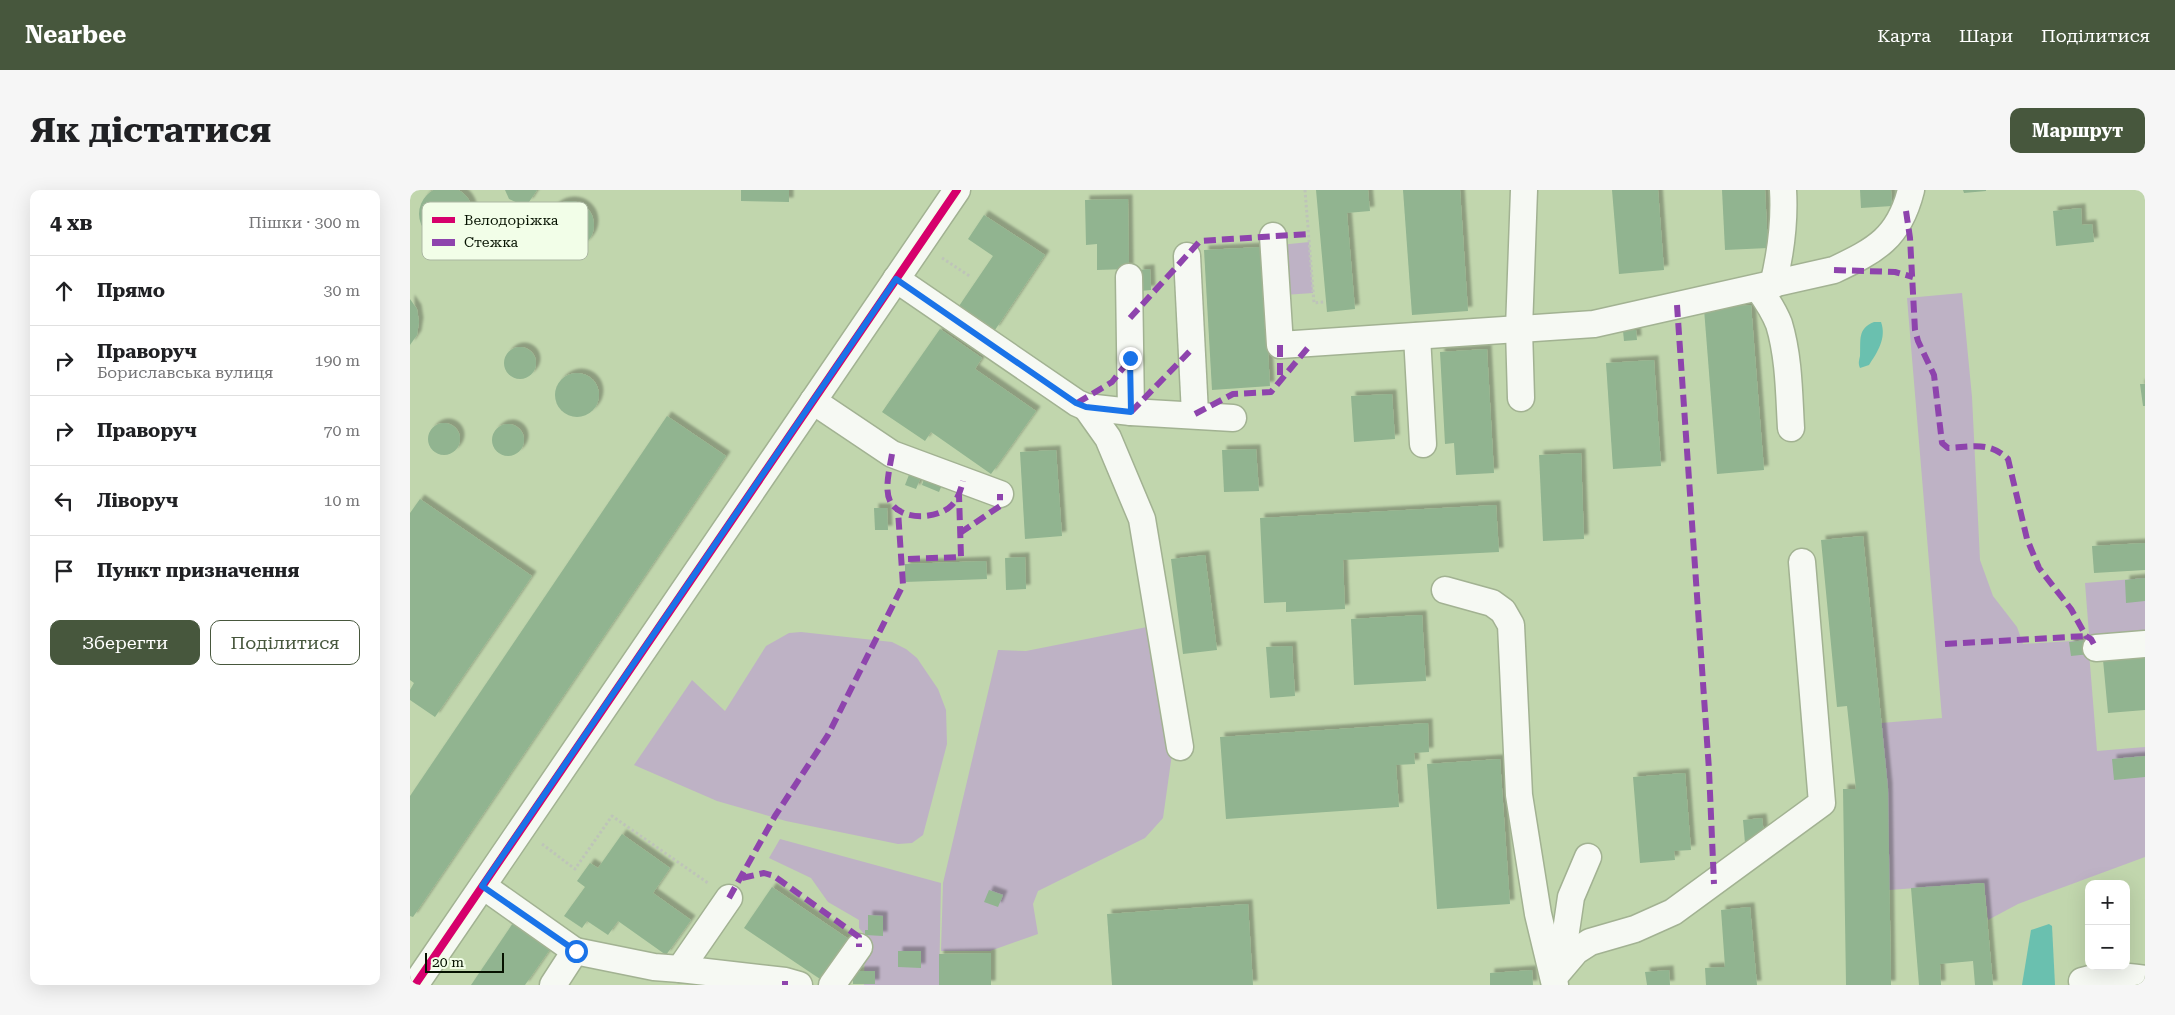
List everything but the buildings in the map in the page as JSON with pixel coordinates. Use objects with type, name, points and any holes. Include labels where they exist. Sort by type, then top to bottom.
[{"type":"street","points":[[415,985],[957,190]]},
{"type":"street","points":[[1521,398],[1519,329],[1524,190]]},
{"type":"street","points":[[1783,190],[1785,219],[1782,247],[1766,286],[1772,309],[1779,325],[1786,355],[1791,428]]},
{"type":"street","points":[[1273,236],[1280,346],[1594,324],[1834,270],[1868,254],[1895,230],[1906,211],[1911,190]]},
{"type":"street","points":[[1187,256],[1194,414]]},
{"type":"street","points":[[1129,277],[1131,412]]},
{"type":"street","points":[[896,279],[1076,403],[1086,407],[1131,412],[1194,414],[1234,418]]},
{"type":"street","points":[[1417,336],[1423,444]]},
{"type":"street","points":[[813,401],[892,454],[1000,494]]},
{"type":"street","points":[[1086,407],[1108,438],[1142,519],[1180,747]]},
{"type":"street","points":[[1555,981],[1576,951],[1590,942],[1635,929],[1673,912],[1714,884],[1822,803],[1802,562]]},
{"type":"street","points":[[1445,590],[1492,603],[1503,611],[1511,625],[1519,795],[1538,914],[1555,981]]},
{"type":"street","points":[[2096,648],[2145,644]]},
{"type":"street","points":[[1555,981],[1571,897],[1588,856]]},
{"type":"street","points":[[482,886],[576,951],[654,968],[680,969],[785,981],[799,985]]},
{"type":"street","points":[[680,969],[729,898]]},
{"type":"street","points":[[832,985],[859,947]]},
{"type":"street","points":[[553,985],[576,951]]},
{"type":"street","points":[[2082,981],[2100,976],[2122,975],[2145,979]]},
{"type":"path","points":[[1305,190],[1314,303],[1324,302]]},
{"type":"path","points":[[939,256],[970,277]]},
{"type":"path","points":[[537,841],[575,869],[612,816],[729,898]]},
{"type":"shaded area","points":[[1309,242],[1313,293],[1284,295],[1280,245]]},
{"type":"shaded area","points":[[1962,293],[1972,397],[1980,560],[1993,596],[2017,627],[2023,644],[2088,640],[2097,751],[2145,747],[2145,857],[2018,904],[1988,920],[1984,883],[1889,890],[1881,723],[1942,718],[1907,298]]},
{"type":"shaded area","points":[[2145,578],[2145,632],[2092,636],[2089,634],[2085,583]]},
{"type":"shaded area","points":[[1152,626],[1173,747],[1163,818],[1145,838],[1038,891],[1033,904],[1038,934],[990,951],[941,951],[943,883],[998,650],[1026,651]]},
{"type":"shaded area","points":[[801,632],[892,642],[906,649],[917,658],[938,689],[946,710],[947,744],[923,835],[912,843],[898,844],[786,821],[717,801],[634,765],[692,680],[725,711],[766,646],[789,633]]},
{"type":"shaded area","points":[[780,839],[941,883],[939,985],[864,985],[865,935],[859,928],[859,920],[828,902],[811,878],[769,858]]},
{"type":"water","points":[[1874,322],[1881,322],[1883,328],[1882,339],[1869,365],[1860,368],[1860,340],[1862,332]]},
{"type":"water","points":[[2049,924],[2052,926],[2055,985],[2022,985],[2031,930]]},
{"type":"marked path","points":[[1906,211],[1910,238],[1915,330],[1918,341],[1934,375],[1942,443],[1948,448],[1987,447],[2001,453],[2008,459],[2027,539],[2039,568],[2071,609],[2086,636],[2091,639],[2096,648]]},
{"type":"marked path","points":[[1130,318],[1200,241],[1308,234]]},
{"type":"marked path","points":[[1834,270],[1895,272],[1913,277]]},
{"type":"marked path","points":[[1677,305],[1709,770],[1714,884]]},
{"type":"marked path","points":[[1195,414],[1233,394],[1271,392],[1311,344]]},
{"type":"marked path","points":[[1280,345],[1280,380]]},
{"type":"marked path","points":[[1131,412],[1192,349]]},
{"type":"marked path","points":[[1077,403],[1112,382],[1131,358]]},
{"type":"marked path","points":[[892,454],[888,478],[888,496],[895,508],[902,512],[910,515],[928,516],[945,510],[956,500],[963,481]]},
{"type":"marked path","points":[[960,533],[1000,506],[1000,494]]},
{"type":"marked path","points":[[908,559],[961,557],[959,495]]},
{"type":"marked path","points":[[729,898],[775,816],[828,735],[903,585],[898,511]]},
{"type":"marked path","points":[[1945,644],[2086,636]]},
{"type":"marked path","points":[[742,878],[764,873],[774,876],[859,937],[859,947]]},
{"type":"cycle path","points":[[415,985],[957,190]]},
{"type":"route","points":[[576,951],[482,886],[896,279],[1076,403],[1086,407],[1131,412],[1130,358]]}]
